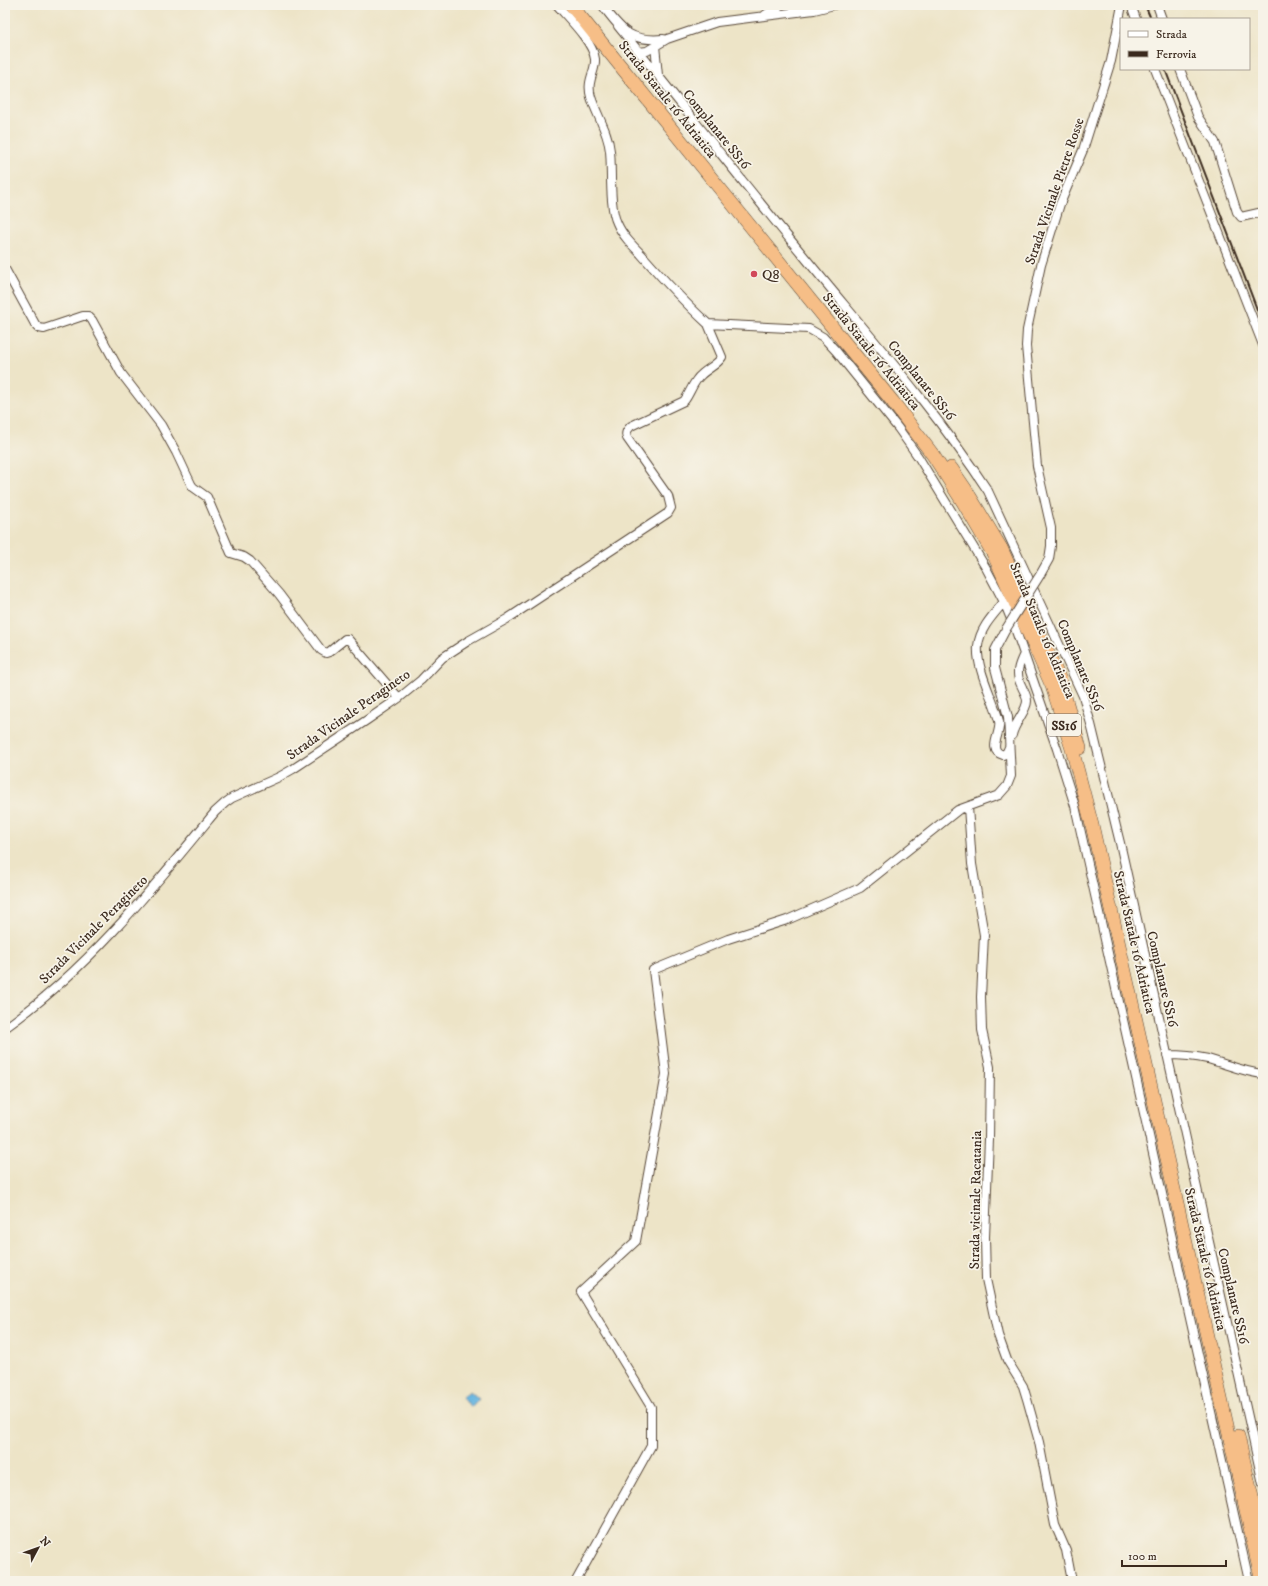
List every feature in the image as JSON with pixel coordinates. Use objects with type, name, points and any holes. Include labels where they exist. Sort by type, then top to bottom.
[{"type":"highway","name":"Strada Statale 16 Adriatica","points":[[571,5],[894,402],[933,455],[994,555],[1052,686],[1072,749],[1092,825],[1262,1581]]},
{"type":"highway","name":"Strada Statale 16 Adriatica","points":[[582,5],[890,385],[932,440],[966,490],[1001,548],[1060,680],[1079,742],[1100,823],[1263,1545]]},
{"type":"street","points":[[557,5],[587,42],[595,60],[589,85],[591,97],[608,135],[613,205],[616,222],[624,235],[653,268],[708,324],[809,329],[823,337],[867,388],[919,458],[986,568],[1004,602],[1024,654],[1075,806],[1249,1581]]},
{"type":"street","name":"Complanare SS16","points":[[602,5],[785,235],[935,417],[988,491],[1083,696],[1120,843],[1263,1484]]},
{"type":"street","points":[[763,16],[781,5]]},
{"type":"street","points":[[639,52],[644,44],[654,43],[717,22],[834,5]]},
{"type":"street","name":"Strada Vicinale Pietre Rosse","points":[[576,1581],[651,1446],[651,1407],[581,1292],[636,1241],[666,1074],[653,970],[728,939],[787,920],[860,888],[958,810],[999,795],[1007,786],[1011,776],[1008,717],[995,668],[995,650],[1001,637],[1049,559],[1051,546],[1051,528],[1037,466],[1026,346],[1027,330],[1041,265],[1060,204],[1083,150],[1111,61],[1122,5]]},
{"type":"street","points":[[1131,5],[1136,18]]},
{"type":"street","points":[[1157,5],[1162,18]]},
{"type":"street","points":[[618,26],[632,36],[654,43]]},
{"type":"street","points":[[654,43],[658,76]]},
{"type":"street","points":[[1155,70],[1263,346]]},
{"type":"street","points":[[1180,70],[1198,117],[1215,142],[1228,186],[1239,215],[1245,217],[1263,212]]},
{"type":"street","points":[[5,270],[35,324],[39,328],[44,329],[83,316],[88,316],[92,320],[121,373],[160,425],[176,452],[193,487],[207,497],[231,553],[244,556],[250,561],[279,594],[321,650],[326,653],[329,652],[345,639],[348,639],[399,698]]},
{"type":"street","name":"Strada Vicinale Peragineto","points":[[5,1028],[24,1014],[91,953],[152,890],[224,803],[293,769],[399,698],[442,658],[468,641],[507,619],[668,513],[671,508],[668,496],[626,435],[627,430],[631,426],[684,402],[700,375],[719,362],[722,357],[721,351],[708,324]]},
{"type":"street","points":[[1004,602],[987,623],[978,646],[979,661],[1000,726],[994,745],[999,754],[1003,755],[1007,752],[1013,728],[1026,708],[1026,695],[1018,679],[1016,670],[1024,654]]},
{"type":"street","name":"Strada vicinale Racatania","points":[[968,807],[972,864],[984,935],[982,1025],[983,1040],[990,1067],[989,1139],[984,1237],[986,1279],[998,1335],[1004,1354],[1023,1386],[1027,1399],[1038,1442],[1055,1525],[1066,1550],[1072,1581]]},
{"type":"street","points":[[1167,1055],[1184,1055],[1208,1059],[1263,1074]]},
{"type":"water","points":[[470,1391],[479,1399],[472,1407],[463,1399],[463,1396]]},
{"type":"railway","points":[[1145,5],[1151,18]]},
{"type":"railway","points":[[1165,70],[1263,325]]},
{"type":"place","name":"Q8","points":[[754,274]]}]
